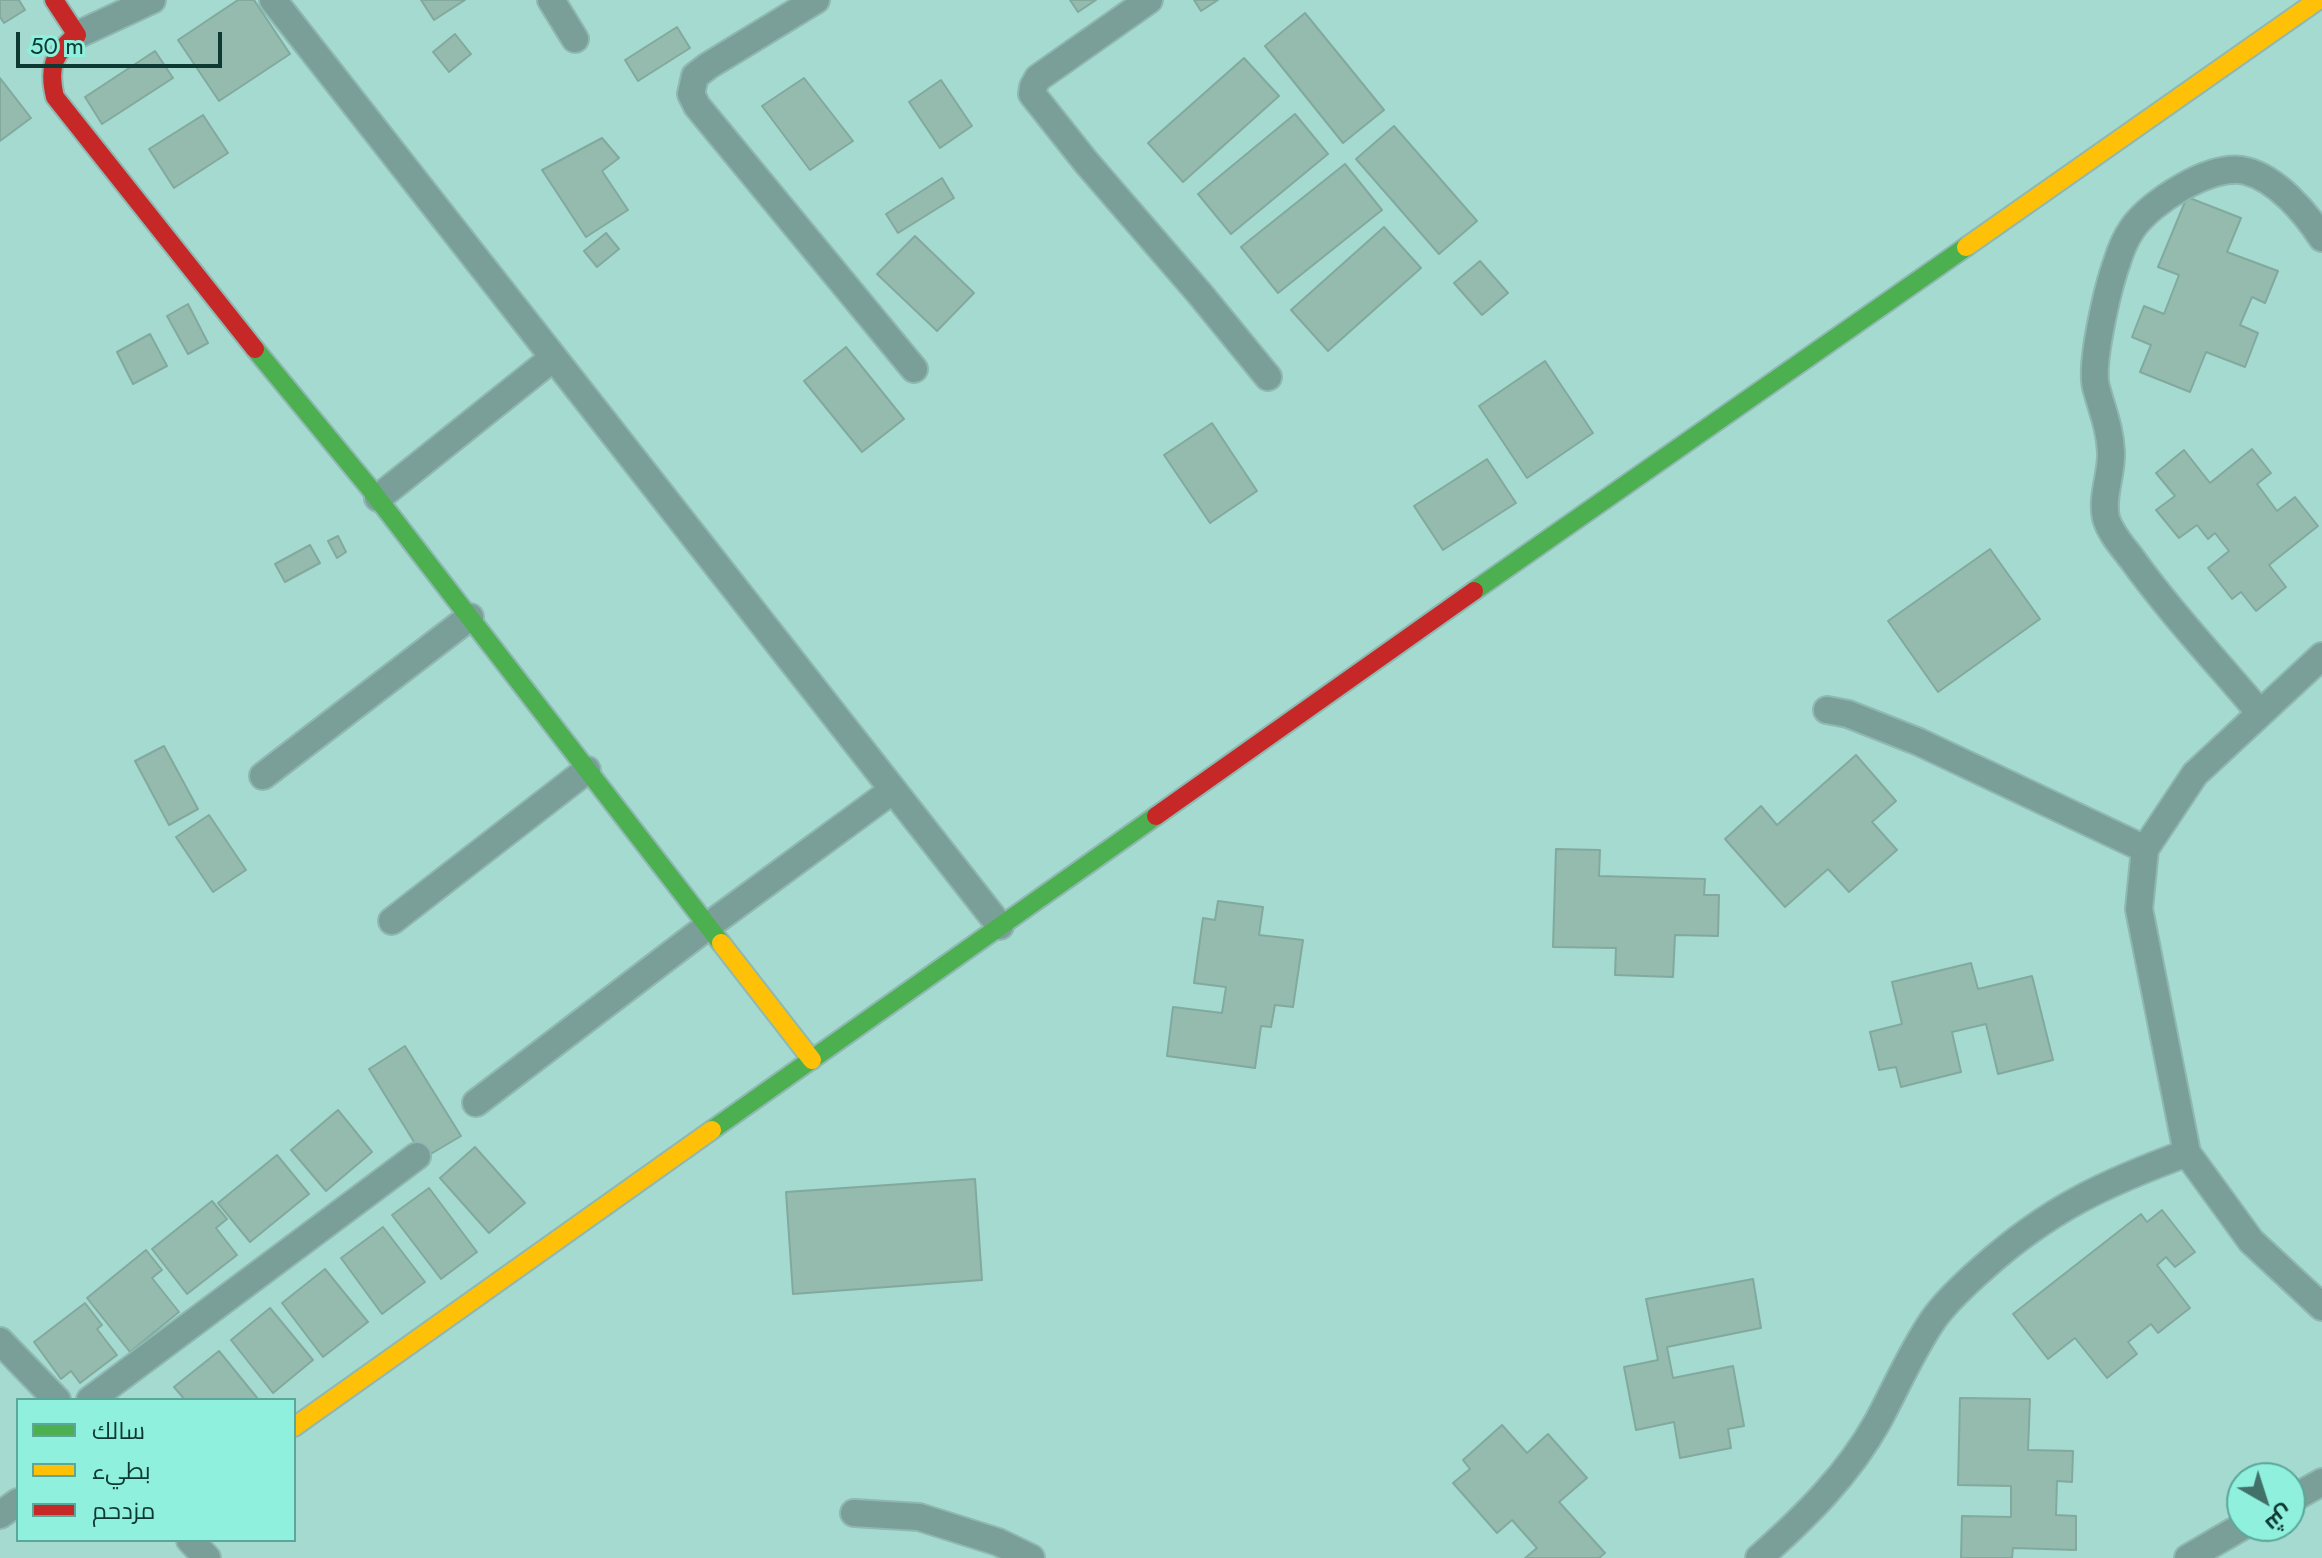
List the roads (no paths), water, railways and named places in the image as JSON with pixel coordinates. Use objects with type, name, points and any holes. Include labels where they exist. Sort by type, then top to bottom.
[{"type":"street","points":[[54,0],[77,35]]},
{"type":"street","points":[[152,0],[77,35],[56,49],[50,80],[55,97],[248,341],[378,498],[812,1060]]},
{"type":"street","points":[[273,0],[1000,926]]},
{"type":"street","points":[[551,0],[575,39]]},
{"type":"street","points":[[816,0],[708,66],[695,76],[691,94],[697,106],[914,369]]},
{"type":"street","points":[[1149,0],[1038,78],[1032,94],[1268,377]]},
{"type":"street","points":[[296,1426],[1000,926],[2318,0]]},
{"type":"street","points":[[2260,713],[2146,579],[2106,518],[2105,495],[2111,465],[2111,444],[2096,385],[2099,335],[2116,263],[2131,230],[2153,207],[2207,176],[2227,169],[2246,171],[2271,182],[2322,238]]},
{"type":"street","points":[[378,498],[553,358]]},
{"type":"street","points":[[263,776],[470,617]]},
{"type":"street","points":[[2322,656],[2195,774],[2145,849],[2139,909],[2187,1153],[2251,1241],[2322,1307]]},
{"type":"street","points":[[1827,710],[1848,714],[1919,742],[2145,849]]},
{"type":"street","points":[[392,921],[587,770]]},
{"type":"street","points":[[476,1103],[893,790]]},
{"type":"street","points":[[1759,1558],[1838,1482],[1877,1423],[1934,1318],[1970,1279],[2019,1236],[2072,1202],[2123,1176],[2187,1153]]},
{"type":"street","points":[[93,1398],[417,1156]]},
{"type":"street","points":[[0,1341],[55,1398]]},
{"type":"street","points":[[854,1513],[919,1517],[998,1542],[1031,1558]]},
{"type":"street","points":[[2188,1558],[2226,1536]]},
{"type":"street","points":[[192,1542],[207,1558]]}]
